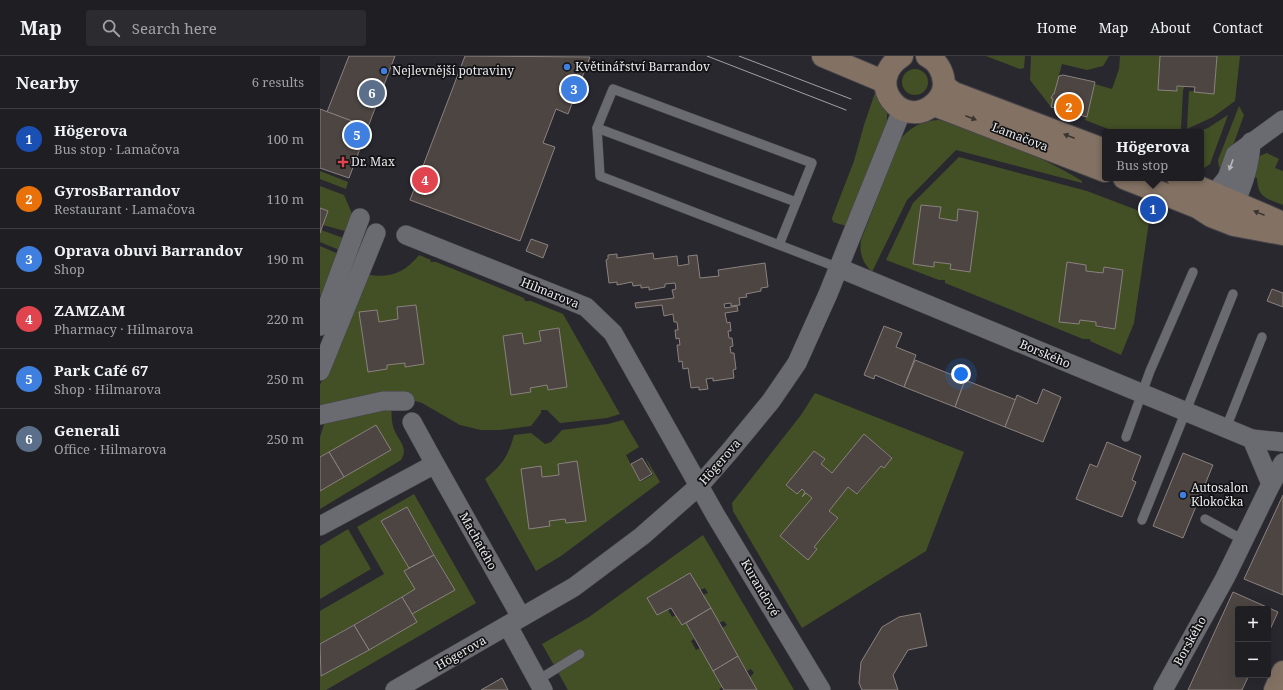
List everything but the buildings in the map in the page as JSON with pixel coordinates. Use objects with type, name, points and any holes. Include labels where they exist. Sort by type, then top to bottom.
[{"type":"street","points":[[823,56],[893,67]]},
{"type":"street","points":[[856,56],[893,67]]},
{"type":"street","points":[[893,67],[888,97],[894,105],[902,110],[916,112],[923,111],[939,95],[943,76],[940,68],[929,56]]},
{"type":"street","name":"Lamačova","points":[[939,95],[954,93],[1102,149]]},
{"type":"street","name":"Lamačova","points":[[939,95],[1102,170]]},
{"type":"street","name":"Högerova","points":[[395,690],[574,587],[642,536],[700,485],[771,401],[797,363],[839,268],[902,110]]},
{"type":"street","points":[[1215,193],[1227,178],[1235,155],[1283,120]]},
{"type":"street","points":[[1197,207],[1216,209],[1235,203],[1244,182],[1250,162],[1251,142]]},
{"type":"street","points":[[1132,181],[1197,207],[1211,216],[1234,225],[1283,234]]},
{"type":"street","points":[[1185,181],[1276,220],[1283,225]]},
{"type":"street","points":[[320,326],[360,218]]},
{"type":"street","points":[[320,371],[376,233]]},
{"type":"street","name":"Hilmarova","points":[[406,235],[586,307],[613,332],[700,485]]},
{"type":"street","name":"Borského","points":[[839,268],[1252,439],[1283,442]]},
{"type":"street","points":[[320,415],[383,401],[405,401]]},
{"type":"street","name":"Machatého","points":[[412,422],[435,464],[515,622],[540,685]]},
{"type":"street","points":[[1252,439],[1271,484]]},
{"type":"street","name":"Borského","points":[[1163,690],[1225,578],[1271,484],[1283,463]]},
{"type":"street","points":[[320,526],[435,464]]},
{"type":"street","name":"Kurandové","points":[[700,485],[716,516],[821,690]]},
{"type":"street","points":[[1275,690],[1283,672]]},
{"type":"lane","points":[[779,245],[812,163],[613,89],[597,128],[600,176],[779,245],[839,268]]},
{"type":"lane","points":[[597,128],[796,202]]},
{"type":"lane","points":[[1126,437],[1141,394],[1192,272]]},
{"type":"lane","points":[[1142,520],[1233,294]]},
{"type":"lane","points":[[1226,428],[1262,337]]},
{"type":"lane","points":[[1205,519],[1244,540]]},
{"type":"lane","points":[[540,685],[580,654]]},
{"type":"green space","points":[[986,56],[1025,56],[1024,68],[1020,69]]},
{"type":"green space","points":[[1031,56],[1109,56],[1103,66],[1087,70],[1062,64],[1054,94],[1052,94],[1051,98],[1053,99],[1051,107],[1030,80]]},
{"type":"green space","points":[[1120,56],[1160,56],[1158,89],[1177,90],[1178,86],[1185,86],[1183,90],[1181,129],[1108,129],[1085,120],[1095,84],[1112,89],[1119,69]]},
{"type":"green space","points":[[1217,56],[1240,56],[1235,101],[1213,117],[1187,129],[1189,91],[1214,93]]},
{"type":"green space","points":[[915,69],[924,73],[928,82],[924,91],[915,95],[906,91],[902,82],[906,73]]},
{"type":"green space","points":[[877,87],[887,110],[887,121],[846,226],[833,222],[832,218],[854,161]]},
{"type":"green space","points":[[1239,106],[1244,115],[1224,170],[1219,167],[1218,160]]},
{"type":"green space","points":[[1228,115],[1210,164],[1204,168],[1204,129]]},
{"type":"green space","points":[[939,120],[948,121],[1033,155],[1082,181],[1082,183],[956,150],[907,200],[872,272],[862,258],[861,240],[899,141],[907,132],[921,123]]},
{"type":"green space","points":[[1267,153],[1279,159],[1275,168],[1283,171],[1283,205],[1264,196],[1259,190],[1257,178],[1251,176],[1257,157]]},
{"type":"green space","points":[[959,157],[1087,191],[1150,215],[1134,323],[1121,355],[1090,341],[1090,339],[1083,339],[945,283],[945,280],[939,280],[886,260],[913,203]],"holes":[[[922,205],[941,207],[939,218],[957,221],[958,210],[970,271],[951,264],[934,262],[934,266],[913,264]],[[1067,262],[1086,265],[1086,271],[1103,273],[1104,267],[1123,270],[1115,329],[1096,327],[1096,322],[1080,320],[1079,324],[1059,321]]]},
{"type":"green space","points":[[320,171],[348,182],[346,189],[320,179]]},
{"type":"green space","points":[[320,186],[344,195],[356,223],[352,233],[323,225],[321,230],[349,240],[344,252],[320,242]]},
{"type":"green space","points":[[320,246],[343,256],[326,298],[320,295]]},
{"type":"green space","points":[[419,255],[431,260],[430,262],[436,262],[524,298],[525,301],[531,301],[563,314],[620,414],[607,418],[560,423],[547,410],[541,410],[541,413],[531,426],[500,430],[481,430],[460,425],[422,403],[405,398],[323,411],[320,405],[320,385],[364,274],[381,276],[395,274],[407,267]],"holes":[[[416,305],[424,364],[406,367],[405,363],[387,365],[387,369],[368,372],[359,313],[377,310],[379,322],[398,319],[397,307]],[[559,328],[567,387],[548,390],[547,385],[530,388],[531,392],[511,395],[503,336],[522,333],[524,344],[541,341],[540,331]]]},
{"type":"green space","points":[[815,393],[964,452],[926,551],[802,628],[733,511],[732,503],[801,415]],"holes":[[[864,434],[892,457],[884,468],[881,466],[858,494],[848,487],[829,511],[838,519],[814,547],[817,549],[808,559],[780,536],[812,498],[806,493],[801,497],[805,492],[801,489],[797,494],[786,485],[814,451],[825,459],[821,464],[832,473]]]},
{"type":"green space","points":[[391,404],[393,426],[402,443],[404,451],[401,460],[320,509],[320,491],[391,450],[376,425],[320,457],[320,437],[325,421]]},
{"type":"green space","points":[[623,420],[639,447],[626,455],[640,482],[653,475],[645,457],[660,482],[561,556],[536,571],[485,479],[504,460],[514,435],[531,433],[545,444],[551,442],[562,430],[608,424]],"holes":[[[577,461],[586,521],[566,523],[565,519],[549,521],[521,469],[542,477],[559,475],[558,464]]]},
{"type":"green space","points":[[414,494],[476,603],[326,690],[320,690],[320,675],[321,676],[369,650],[412,614],[455,590],[407,507],[382,522],[409,568],[415,589],[320,644],[320,611],[384,574],[357,527]]},
{"type":"green space","points":[[348,529],[371,569],[320,599],[320,546]]},
{"type":"green space","points":[[703,535],[794,690],[757,690],[750,677],[754,673],[751,669],[747,671],[722,628],[727,625],[724,621],[719,623],[703,595],[708,593],[705,588],[700,590],[690,573],[648,597],[657,614],[667,608],[672,617],[676,615],[682,625],[686,623],[694,639],[691,641],[696,650],[700,648],[722,687],[719,690],[568,690],[542,644],[589,617]]},
{"type":"tram line","points":[[707,56],[846,110]]},
{"type":"tram line","points":[[739,56],[851,99]]},
{"type":"place","name":"Květinářství Barrandov","points":[[567,67]]},
{"type":"place","name":"Nejlevnější potraviny","points":[[384,71]]},
{"type":"place","name":"Oprava obuvi Barrandov","points":[[574,89]]},
{"type":"place","name":"Generali","points":[[372,93]]},
{"type":"place","name":"GyrosBarrandov","points":[[1069,107]]},
{"type":"place","name":"Park Café 67","points":[[357,135]]},
{"type":"place","name":"Dr. Max","points":[[343,162]]},
{"type":"place","name":"ZAMZAM","points":[[425,180]]},
{"type":"place","name":"Högerova","points":[[1153,209]]},
{"type":"place","name":"Autosalon Klokočka","points":[[1183,495]]}]
